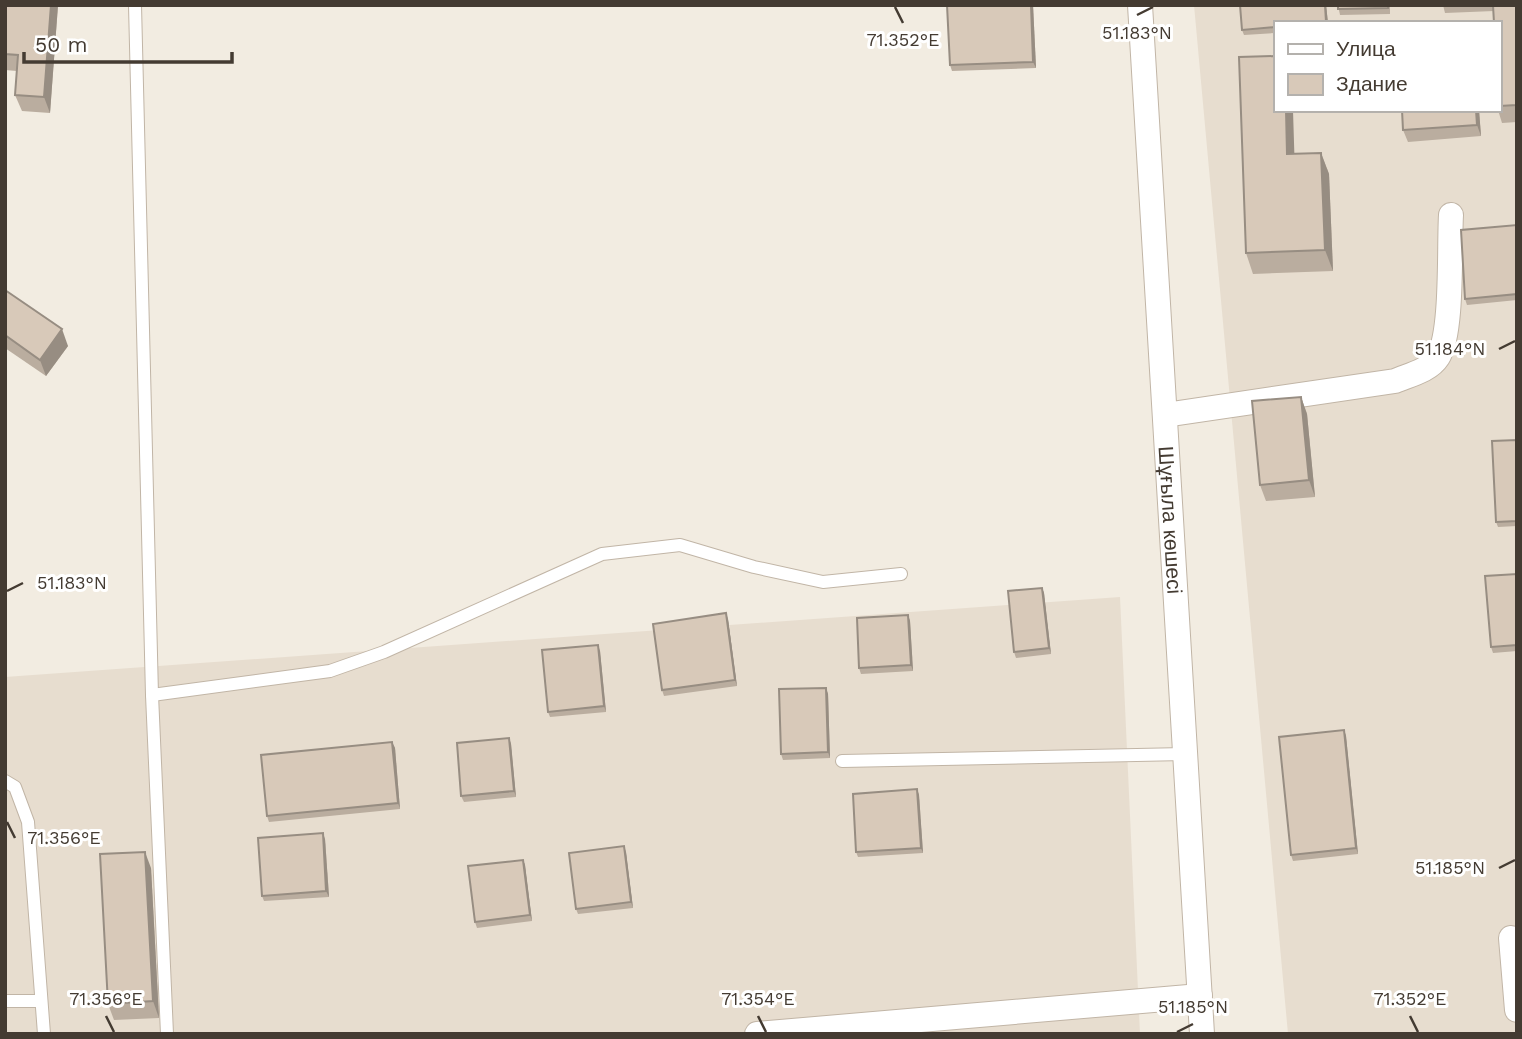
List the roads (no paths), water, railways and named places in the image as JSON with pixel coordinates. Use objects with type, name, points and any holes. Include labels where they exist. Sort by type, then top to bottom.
[{"type":"street","name":"Шұғыла көшесі","points":[[1140,5],[1202,1034]]},
{"type":"street","points":[[1165,415],[1395,381],[1430,365],[1438,357],[1445,337],[1451,215]]},
{"type":"street","points":[[1511,938],[1517,1010]]},
{"type":"street","points":[[757,1034],[1200,996]]},
{"type":"lane","points":[[135,5],[152,695],[167,1034]]},
{"type":"lane","points":[[152,695],[330,671],[384,652],[602,554],[680,545],[754,567],[823,582],[901,574]]},
{"type":"lane","points":[[842,761],[1185,754]]},
{"type":"lane","points":[[5,781],[15,787],[28,822],[44,1034]]},
{"type":"lane","points":[[5,1002],[41,1001]]}]
